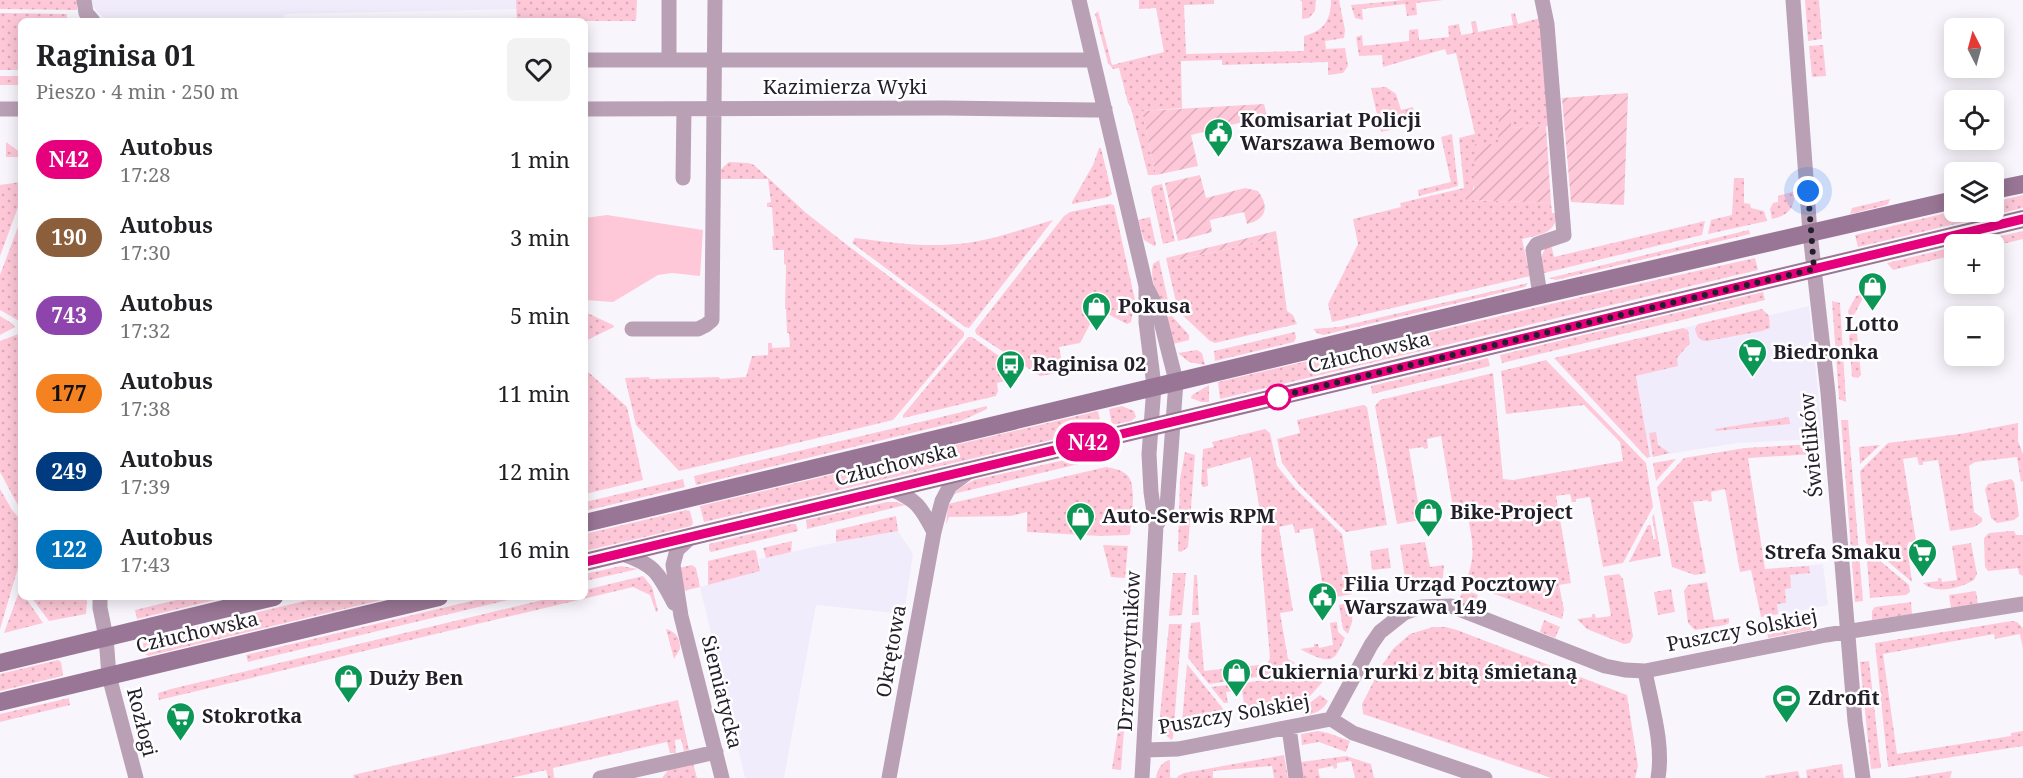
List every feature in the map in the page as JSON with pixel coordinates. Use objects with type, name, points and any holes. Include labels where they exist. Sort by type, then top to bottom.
[{"type":"street","points":[[84,0],[86,13],[90,18]]},
{"type":"street","points":[[669,0],[669,59]]},
{"type":"street","points":[[632,329],[648,322],[699,328],[706,326],[712,320],[715,0]]},
{"type":"street","points":[[1078,0],[1146,286]]},
{"type":"street","points":[[1540,295],[1533,250],[1538,244],[1564,235],[1542,0]]},
{"type":"street","name":"Świetlików","points":[[1792,0],[1810,233],[1829,405],[1855,721],[1863,778]]},
{"type":"street","name":"Kazimierza Wyki","points":[[588,60],[1093,60]]},
{"type":"street","points":[[0,109],[18,109]]},
{"type":"street","name":"Kazimierza Wyki","points":[[588,109],[1094,111],[1105,109]]},
{"type":"street","points":[[683,177],[684,109]]},
{"type":"street","points":[[2004,188],[2023,183]]},
{"type":"street","name":"Człuchowska","points":[[588,522],[1154,386],[1944,202]]},
{"type":"street","name":"Człuchowska","points":[[588,561],[2023,219]]},
{"type":"street","name":"Drzeworytników","points":[[1146,286],[1158,310],[1176,381],[1167,507],[1156,526]]},
{"type":"street","name":"Drzeworytników","points":[[1142,778],[1156,526],[1149,454],[1154,386],[1146,322],[1146,286]]},
{"type":"street","name":"Okrętowa","points":[[889,778],[934,532],[942,501],[950,486],[974,469]]},
{"type":"street","points":[[891,489],[910,497],[919,506],[934,532]]},
{"type":"street","name":"Siemiatycka","points":[[691,537],[677,550],[673,565],[681,616],[722,778]]},
{"type":"street","name":"Siemiatycka","points":[[620,553],[642,560],[654,569],[681,616]]},
{"type":"street","name":"Rozłogi","points":[[100,600],[109,676],[136,778]]},
{"type":"street","name":"Człuchowska","points":[[0,663],[261,600]]},
{"type":"street","name":"Człuchowska","points":[[0,702],[426,600]]},
{"type":"street","name":"Puszczy Solskiej","points":[[1331,719],[1380,632],[1404,613],[1421,607],[1451,606],[1605,666],[1645,671],[1848,632],[2023,604]]},
{"type":"street","name":"Puszczy Solskiej","points":[[1645,671],[1658,743],[1660,766],[1658,778]]},
{"type":"street","name":"Puszczy Solskiej","points":[[1144,750],[1178,749],[1331,719],[1353,733],[1485,778]]},
{"type":"street","points":[[1289,728],[1296,778]]},
{"type":"street","points":[[600,778],[651,773],[716,752]]},
{"type":"shaded area","points":[[0,0],[77,0],[77,10],[0,9]]},
{"type":"shaded area","points":[[89,0],[637,0],[636,21],[517,18],[516,9],[289,14],[284,15],[284,18],[104,18],[89,3]]},
{"type":"shaded area","points":[[516,0],[637,0],[636,21],[517,18]]},
{"type":"shaded area","points":[[1139,0],[1214,0],[1214,4],[1184,5],[1186,54],[1304,51],[1304,36],[1317,31],[1325,24],[1330,13],[1331,0],[1339,0],[1345,30],[1344,38],[1325,41],[1326,49],[1345,48],[1348,66],[1343,73],[1328,75],[1328,62],[1222,65],[1222,60],[1181,61],[1182,108],[1142,111],[1156,175],[1148,175],[1119,68],[1113,69],[1108,63],[1095,14],[1098,11],[1112,65],[1164,52],[1156,8],[1139,9]]},
{"type":"shaded area","points":[[1300,0],[1316,0],[1315,11],[1309,18],[1302,19]]},
{"type":"shaded area","points":[[1405,0],[1444,0],[1416,3],[1417,15],[1407,16],[1405,4],[1362,9],[1363,20],[1355,18],[1351,5]]},
{"type":"shaded area","points":[[1805,0],[1819,0],[1822,39],[1808,41]]},
{"type":"shaded area","points":[[0,13],[67,14],[67,18],[18,18],[18,70],[0,70]]},
{"type":"shaded area","points":[[1515,13],[1518,24],[1540,18],[1549,126],[1511,128],[1498,144],[1466,200],[1551,203],[1552,213],[1556,213],[1554,225],[1540,235],[1522,239],[1530,276],[1332,322],[1328,304],[1358,244],[1353,219],[1401,207],[1400,203],[1464,188],[1459,138],[1475,134],[1456,53],[1447,55],[1445,49],[1383,67],[1382,55],[1359,56],[1356,37],[1362,35],[1363,46],[1409,41],[1409,30],[1418,29],[1419,40],[1449,37],[1448,26],[1459,24],[1461,35],[1473,33],[1471,22],[1476,21],[1478,32],[1513,25],[1511,14]]},
{"type":"shaded area","points":[[1823,45],[1826,76],[1812,77],[1809,46]]},
{"type":"shaded area","points":[[0,76],[18,76],[18,85],[0,85]]},
{"type":"shaded area","points":[[1386,87],[1396,94],[1401,110],[1413,107],[1417,124],[1381,132],[1371,88]]},
{"type":"shaded area","points":[[1628,93],[1624,205],[1571,202],[1562,98]]},
{"type":"shaded area","points":[[1264,104],[1267,116],[1191,135],[1198,166],[1156,175],[1142,111]]},
{"type":"shaded area","points":[[1499,109],[1511,109],[1511,128],[1546,126],[1551,203],[1466,200],[1463,192],[1474,189],[1475,144],[1498,144]]},
{"type":"shaded area","points":[[1452,134],[1458,186],[1419,196],[1418,190],[1451,182],[1441,137]]},
{"type":"shaded area","points":[[6,142],[18,151],[18,157],[6,157]]},
{"type":"shaded area","points":[[1099,148],[1101,148],[1112,194],[1108,197],[1072,204],[1093,165]]},
{"type":"shaded area","points":[[729,162],[754,165],[805,212],[964,332],[964,336],[893,420],[679,471],[636,425],[625,378],[746,377],[752,356],[768,355],[768,343],[772,343],[772,348],[790,347],[785,309],[786,265],[784,264],[784,250],[773,250],[772,207],[767,207],[767,203],[771,202],[768,179],[719,179],[719,171]]},
{"type":"shaded area","points":[[1200,175],[1206,198],[1245,188],[1258,191],[1265,207],[1262,216],[1247,224],[1244,212],[1210,220],[1212,232],[1178,241],[1165,183]]},
{"type":"shaded area","points":[[1734,178],[1744,178],[1744,203],[1750,204],[1751,208],[1764,211],[1767,221],[1708,234],[1711,220],[1732,215]]},
{"type":"shaded area","points":[[18,182],[18,207],[0,256],[0,185]]},
{"type":"shaded area","points":[[1162,184],[1175,241],[1163,244],[1151,190],[1153,186]]},
{"type":"shaded area","points":[[1795,191],[1794,202],[1790,210],[1772,219],[1770,209],[1773,203],[1778,202],[1778,196]]},
{"type":"shaded area","points":[[2023,195],[2023,208],[2004,212],[2004,200]]},
{"type":"shaded area","points":[[1890,199],[1888,204],[1883,206],[1850,214],[1852,208]]},
{"type":"shaded area","points":[[1114,205],[1135,300],[1131,322],[1127,324],[1098,309],[1080,343],[1059,347],[1064,372],[1040,376],[976,334],[975,330],[1064,216],[1070,212]]},
{"type":"shaded area","points":[[1944,213],[1944,222],[1964,222],[1858,247],[1855,235]]},
{"type":"shaded area","points":[[607,215],[703,230],[700,276],[672,273],[658,275],[613,302],[588,300],[588,218]]},
{"type":"shaded area","points":[[1150,217],[1156,245],[1154,246],[1144,240],[1138,220]]},
{"type":"shaded area","points":[[1053,220],[969,328],[852,243],[855,238],[924,245],[967,243]]},
{"type":"shaded area","points":[[1705,221],[1702,235],[1544,273],[1542,257],[1544,250],[1551,244],[1554,257]]},
{"type":"shaded area","points":[[18,227],[18,320],[0,310],[0,275]]},
{"type":"shaded area","points":[[1749,230],[1750,234],[1556,280],[1549,278]]},
{"type":"shaded area","points":[[1276,231],[1277,237],[1175,261],[1174,256]]},
{"type":"shaded area","points":[[2023,231],[2023,239],[2004,244],[2004,235]]},
{"type":"shaded area","points":[[1277,237],[1287,311],[1293,315],[1297,324],[1215,343],[1210,341],[1178,311],[1166,258],[1174,256],[1176,261]]},
{"type":"shaded area","points":[[1944,249],[1944,257],[1893,270],[1887,263]]},
{"type":"shaded area","points":[[1755,258],[1758,270],[1220,399],[1218,382]]},
{"type":"shaded area","points":[[1159,260],[1171,314],[1166,315],[1152,277],[1153,264]]},
{"type":"shaded area","points":[[1528,283],[1525,287],[1323,335],[1313,329],[1339,327]]},
{"type":"shaded area","points":[[1763,292],[1765,300],[1502,363],[1500,355]]},
{"type":"shaded area","points":[[1865,294],[1853,317],[1849,318],[1848,311],[1856,296]]},
{"type":"shaded area","points":[[1832,301],[1840,303],[1846,402],[1839,399]]},
{"type":"shaded area","points":[[1809,306],[1823,439],[1737,443],[1650,457],[1636,376],[1678,366],[1677,358],[1690,343],[1688,331],[1683,328],[1762,309],[1770,315]]},
{"type":"shaded area","points":[[1762,309],[1769,316],[1770,328],[1707,341],[1700,339],[1696,334],[1695,329],[1698,324]]},
{"type":"shaded area","points":[[588,313],[613,325],[614,327],[588,340]]},
{"type":"shaded area","points":[[0,316],[15,327],[0,335]]},
{"type":"shaded area","points":[[1172,316],[1189,335],[1189,340],[1173,344],[1167,317]]},
{"type":"shaded area","points":[[1683,328],[1688,330],[1690,343],[1677,358],[1678,366],[1636,376],[1650,457],[1647,458],[1554,358]]},
{"type":"shaded area","points":[[1853,331],[1857,334],[1861,375],[1858,378],[1852,377],[1849,336]]},
{"type":"shaded area","points":[[1295,332],[1294,342],[1215,361],[1214,351]]},
{"type":"shaded area","points":[[18,334],[18,505],[0,472],[0,341]]},
{"type":"shaded area","points":[[968,337],[972,337],[1019,370],[1019,378],[997,383],[996,396],[903,418],[903,415]]},
{"type":"shaded area","points":[[1197,350],[1202,353],[1205,365],[1189,362],[1178,353]]},
{"type":"shaded area","points":[[1488,358],[1490,366],[1372,394],[1371,386]]},
{"type":"shaded area","points":[[1546,360],[1646,463],[1653,507],[1623,563],[1603,567],[1590,497],[1576,499],[1576,502],[1572,502],[1570,494],[1556,496],[1571,583],[1559,585],[1564,610],[1562,619],[1465,583],[1472,558],[1471,535],[1468,517],[1455,519],[1441,436],[1427,439],[1428,448],[1409,449],[1421,520],[1397,524],[1375,406],[1380,400],[1493,373],[1503,479],[1513,480],[1623,461],[1620,442],[1584,405],[1506,414],[1501,371]]},
{"type":"shaded area","points":[[588,372],[627,407],[643,480],[588,493]]},
{"type":"shaded area","points":[[1209,385],[1209,402],[1191,398],[1192,395]]},
{"type":"shaded area","points":[[1363,405],[1367,407],[1387,525],[1346,532],[1299,485],[1282,463],[1277,439],[1300,433],[1297,420]]},
{"type":"shaded area","points":[[987,406],[987,409],[961,421],[696,485],[694,476]]},
{"type":"shaded area","points":[[1122,406],[1134,411],[1136,417],[1131,421],[1112,425],[1109,409]]},
{"type":"shaded area","points":[[1098,411],[1102,428],[704,522],[700,506]]},
{"type":"shaded area","points":[[1789,417],[1790,424],[1716,431],[1715,429]]},
{"type":"shaded area","points":[[1841,420],[1848,420],[1863,601],[1855,602]]},
{"type":"shaded area","points":[[2018,423],[2018,441],[2023,454],[2023,481],[2021,482],[2017,457],[1975,462],[1969,466],[1974,512],[1982,518],[1982,522],[1974,527],[1950,531],[1938,460],[1923,462],[1923,465],[1919,465],[1917,457],[1903,459],[1916,541],[1909,542],[1907,546],[1912,582],[1866,543],[1860,471],[1888,443],[1960,434]]},
{"type":"shaded area","points":[[1265,429],[1270,433],[1277,466],[1295,488],[1342,534],[1352,594],[1325,599],[1313,528],[1299,530],[1300,533],[1295,533],[1293,524],[1279,527],[1293,611],[1280,613],[1288,659],[1295,663],[1264,676],[1209,684],[1188,658],[1191,623],[1200,622],[1204,671],[1267,664],[1270,658],[1261,555],[1262,524],[1251,457],[1207,469],[1208,486],[1203,487],[1201,484],[1203,449],[1214,447],[1212,442]]},
{"type":"shaded area","points":[[1656,432],[1658,445],[1670,453],[1653,457],[1649,433]]},
{"type":"shaded area","points":[[1813,444],[1814,454],[1748,458],[1765,569],[1809,566],[1810,573],[1790,575],[1791,588],[1785,589],[1786,603],[1777,604],[1778,614],[1761,617],[1751,570],[1740,572],[1725,489],[1711,492],[1712,501],[1693,502],[1706,573],[1695,575],[1672,567],[1657,487],[1684,458],[1745,448]]},
{"type":"shaded area","points":[[1880,445],[1860,464],[1859,447]]},
{"type":"shaded area","points":[[1106,451],[1104,458],[953,494],[974,480]]},
{"type":"shaded area","points":[[1185,452],[1195,455],[1188,547],[1181,552],[1178,551],[1180,479]]},
{"type":"shaded area","points":[[1676,459],[1656,481],[1653,463]]},
{"type":"shaded area","points":[[1106,467],[1123,472],[1131,481],[1133,504],[1130,534],[1128,535],[1101,536],[1027,532],[1027,512],[1011,516],[949,517],[946,525],[948,504]]},
{"type":"shaded area","points":[[683,479],[685,487],[588,510],[588,501]]},
{"type":"shaded area","points":[[2011,479],[2014,482],[2019,516],[2014,520],[1997,523],[1991,518],[1985,489],[1988,484]]},
{"type":"shaded area","points":[[0,489],[18,517],[18,568],[0,629]]},
{"type":"shaded area","points":[[887,502],[905,505],[807,529],[806,520]]},
{"type":"shaded area","points":[[686,510],[690,511],[693,523],[691,526],[588,550],[588,533]]},
{"type":"shaded area","points":[[1654,514],[1661,556],[1629,562],[1648,525],[1651,525],[1653,539],[1656,539],[1652,517]]},
{"type":"shaded area","points":[[896,516],[898,531],[836,542],[836,530]]},
{"type":"shaded area","points":[[796,524],[798,531],[711,552],[709,550],[709,544]]},
{"type":"shaded area","points":[[898,531],[913,554],[904,614],[816,605],[784,778],[745,778],[700,587],[760,571],[759,559]]},
{"type":"shaded area","points":[[2014,531],[2016,535],[2023,535],[2023,576],[2019,574],[2018,568],[1988,571],[1985,567],[1984,538],[1989,533]]},
{"type":"shaded area","points":[[792,541],[791,552],[766,558],[763,548]]},
{"type":"shaded area","points":[[1425,542],[1430,567],[1444,565],[1443,577],[1440,580],[1410,583],[1405,578],[1400,545]]},
{"type":"shaded area","points":[[1971,543],[1977,574],[1974,580],[1948,589],[1934,589],[1923,583],[1938,581],[1938,578],[1941,578],[1942,582],[1957,580],[1952,546]]},
{"type":"shaded area","points":[[1103,545],[1128,546],[1125,578],[1111,577]]},
{"type":"shaded area","points":[[1388,548],[1391,568],[1372,570],[1370,551]]},
{"type":"shaded area","points":[[1866,549],[1909,585],[1910,592],[1906,595],[1870,598]]},
{"type":"shaded area","points":[[756,551],[760,571],[708,585],[708,561]]},
{"type":"shaded area","points":[[1823,564],[1828,605],[1773,616],[1765,569]]},
{"type":"shaded area","points":[[692,565],[696,568],[700,587],[683,591],[679,568]]},
{"type":"shaded area","points":[[621,566],[638,569],[588,580],[588,573]]},
{"type":"shaded area","points":[[1173,573],[1186,573],[1182,615],[1169,616]]},
{"type":"shaded area","points":[[1619,574],[1623,579],[1633,636],[1630,643],[1624,644],[1587,629],[1577,619],[1592,617],[1592,614],[1595,614],[1596,618],[1611,616],[1604,576]]},
{"type":"shaded area","points":[[1194,575],[1197,575],[1199,615],[1192,615]]},
{"type":"shaded area","points":[[643,576],[652,587],[658,611],[656,612],[650,595],[633,587],[588,598],[588,589]]},
{"type":"shaded area","points":[[1707,582],[1714,620],[1729,618],[1729,623],[1695,630],[1688,623],[1684,591],[1688,585]]},
{"type":"shaded area","points":[[1463,589],[1478,595],[1473,606],[1459,601]]},
{"type":"shaded area","points":[[1671,589],[1675,612],[1658,615],[1654,592]]},
{"type":"shaded area","points":[[1976,591],[1978,604],[1951,608],[1949,595]]},
{"type":"shaded area","points":[[18,595],[18,600],[27,600],[43,623],[4,633]]},
{"type":"shaded area","points":[[33,600],[87,600],[86,614],[49,621]]},
{"type":"shaded area","points":[[177,600],[215,600],[137,619],[135,610]]},
{"type":"shaded area","points":[[309,600],[381,600],[148,656],[145,654],[144,641]]},
{"type":"shaded area","points":[[475,600],[507,600],[248,662],[246,655]]},
{"type":"shaded area","points":[[542,600],[578,600],[159,700],[158,693]]},
{"type":"shaded area","points":[[1911,602],[1912,614],[1872,620],[1872,611],[1875,607]]},
{"type":"shaded area","points":[[1348,603],[1353,608],[1348,634],[1343,629],[1339,605]]},
{"type":"shaded area","points":[[1814,617],[1815,629],[1768,638],[1766,625]]},
{"type":"shaded area","points":[[1544,620],[1560,627],[1555,638],[1540,632]]},
{"type":"shaded area","points":[[1337,622],[1338,632],[1345,638],[1334,657],[1322,659],[1300,649],[1314,647],[1314,644],[1318,644],[1319,648],[1333,645],[1330,623]]},
{"type":"shaded area","points":[[2017,622],[2023,628],[2023,649],[2020,634],[1995,639],[1994,634],[1883,654],[1897,754],[2011,736],[2011,733],[2023,731],[2023,746],[1888,767],[1875,643]]},
{"type":"shaded area","points":[[1169,624],[1182,624],[1173,738],[1171,740],[1163,732],[1160,715]]},
{"type":"shaded area","points":[[1433,627],[1457,630],[1627,695],[1638,766],[1635,778],[1551,778],[1363,714],[1362,704],[1393,649],[1410,634]]},
{"type":"shaded area","points":[[666,629],[677,636],[679,642],[680,649],[674,659]]},
{"type":"shaded area","points":[[58,660],[61,662],[62,676],[0,691],[0,674]]},
{"type":"shaded area","points":[[1869,661],[1881,768],[1871,769],[1860,662]]},
{"type":"shaded area","points":[[1187,664],[1228,715],[1182,722]]},
{"type":"shaded area","points":[[1299,665],[1327,677],[1310,696],[1290,703],[1245,712],[1242,690],[1226,692],[1228,703],[1224,703],[1211,687],[1266,680]]},
{"type":"shaded area","points":[[1320,695],[1328,701],[1324,707],[1318,712],[1303,716],[1302,705]]},
{"type":"shaded area","points":[[69,698],[70,705],[0,722],[0,714]]},
{"type":"shaded area","points":[[678,700],[689,750],[684,751],[681,739],[675,740],[676,753],[670,753],[667,742],[553,768],[554,778],[548,778],[546,770],[511,778],[354,778],[353,775]]},
{"type":"shaded area","points":[[1118,730],[1124,730],[1121,770],[1112,769]]},
{"type":"shaded area","points":[[1318,731],[1350,741],[1346,752],[1319,742],[1302,745],[1301,734]]},
{"type":"shaded area","points":[[1284,755],[1288,778],[1274,778],[1272,766],[1213,771],[1213,778],[1177,778],[1184,773]]},
{"type":"shaded area","points":[[1346,756],[1371,764],[1374,778],[1355,778],[1351,761],[1337,763],[1337,768],[1334,769],[1333,766],[1318,769],[1320,778],[1300,778],[1301,762]]},
{"type":"shaded area","points":[[1170,760],[1170,778],[1156,778],[1160,766]]},
{"type":"shaded area","points":[[693,763],[697,778],[662,778],[668,770]]},
{"type":"shaded area","points":[[1842,764],[1844,778],[1807,778],[1806,770]]},
{"type":"shaded area","points":[[1798,771],[1800,778],[1766,778],[1765,776]]},
{"type":"shaded area","points":[[1952,771],[1950,778],[1906,778]]},
{"type":"bus line","name":"N42","points":[[588,561],[2023,219]]},
{"type":"place","name":"Komisariat Policji Warszawa Bemowo","points":[[1219,158]]},
{"type":"place","name":"Lotto","points":[[1872,312]]},
{"type":"place","name":"Pokusa","points":[[1097,332]]},
{"type":"place","name":"Biedronka","points":[[1752,378]]},
{"type":"place","name":"Raginisa 02","points":[[1011,390]]},
{"type":"place","name":"Bike-Project","points":[[1429,538]]},
{"type":"place","name":"Auto-Serwis RPM","points":[[1081,542]]},
{"type":"place","name":"Strefa Smaku","points":[[1922,578]]},
{"type":"place","name":"Filia Urząd Pocztowy Warszawa 149","points":[[1323,622]]},
{"type":"place","name":"Cukiernia rurki z bitą śmietaną","points":[[1237,698]]},
{"type":"place","name":"Duży Ben","points":[[348,704]]},
{"type":"place","name":"Zdrofit","points":[[1787,724]]},
{"type":"place","name":"Stokrotka","points":[[181,742]]},
{"type":"route","points":[[1278,397],[1276,397],[1814,269],[1808,191]]}]
